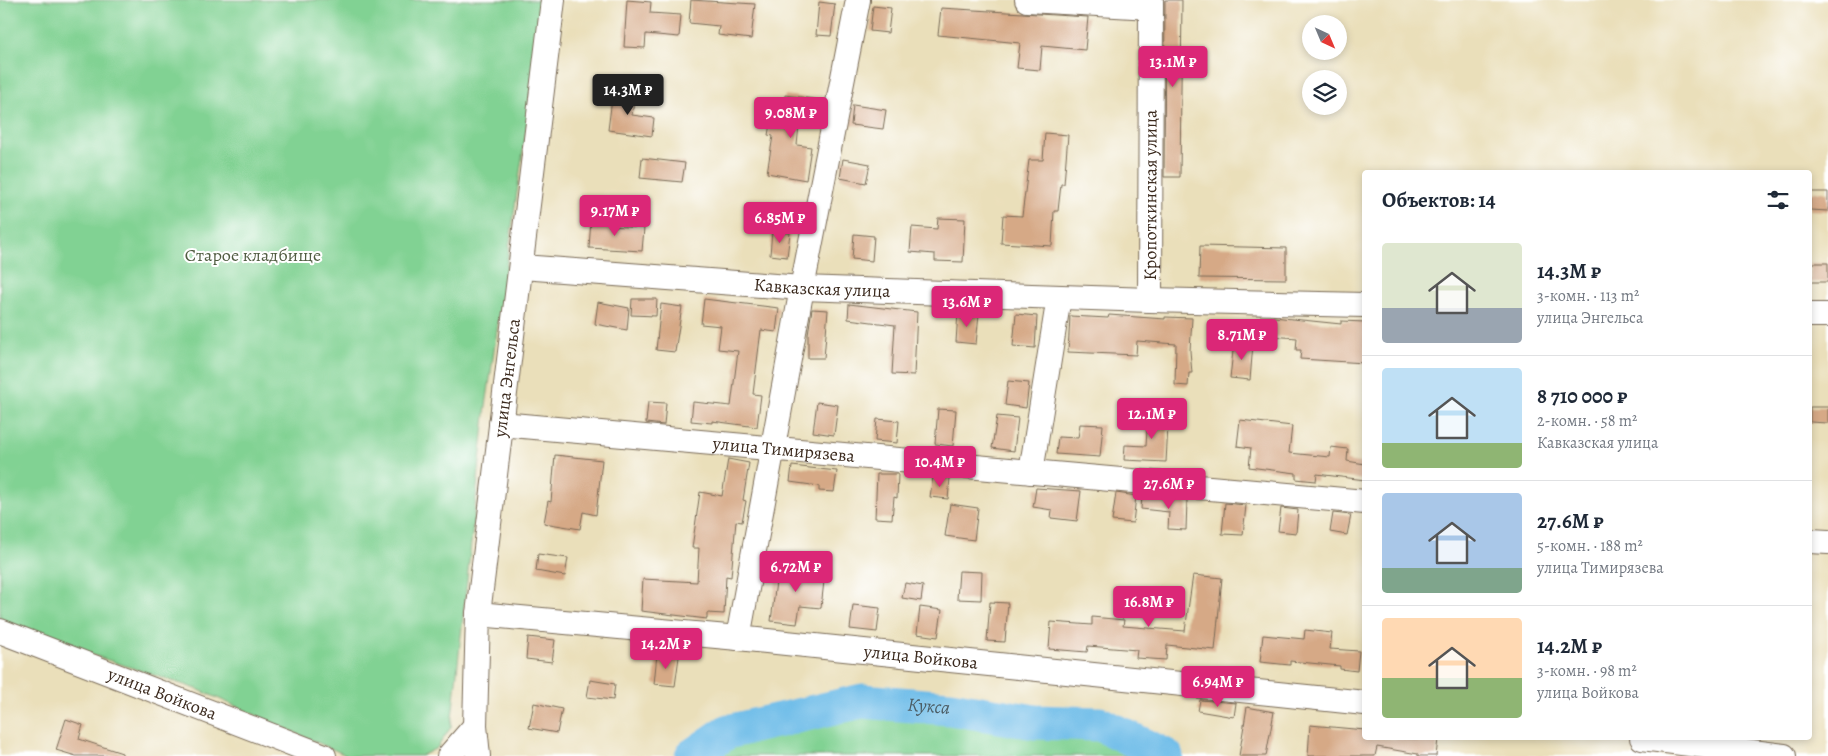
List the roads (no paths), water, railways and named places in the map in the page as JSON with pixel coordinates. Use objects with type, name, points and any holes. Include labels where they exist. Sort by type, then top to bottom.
[{"type":"street","name":"улица Энгельса","points":[[478,756],[475,726],[478,614],[553,0]]},
{"type":"street","points":[[738,638],[802,288],[858,0]]},
{"type":"street","points":[[1028,0],[1151,3]]},
{"type":"street","name":"Кропоткинская улица","points":[[1150,300],[1151,3]]},
{"type":"street","name":"Кавказская улица","points":[[522,266],[802,288],[1362,305]]},
{"type":"street","points":[[1031,472],[1059,297]]},
{"type":"street","points":[[1812,315],[1828,315]]},
{"type":"street","name":"улица Тимирязева","points":[[501,424],[1362,502]]},
{"type":"street","points":[[1812,541],[1828,542]]},
{"type":"street","name":"улица Войкова","points":[[478,614],[738,638],[1362,703]]},
{"type":"street","name":"улица Войкова","points":[[0,631],[324,756]]},
{"type":"street","points":[[449,756],[475,726]]},
{"type":"street","points":[[1658,740],[1784,756]]},
{"type":"waterway","name":"Кукса","points":[[692,756],[727,732],[862,701],[950,708],[1035,722],[1100,724],[1166,756]]},
{"type":"park label","name":"Старое кладбище","points":[[253,255]]}]
